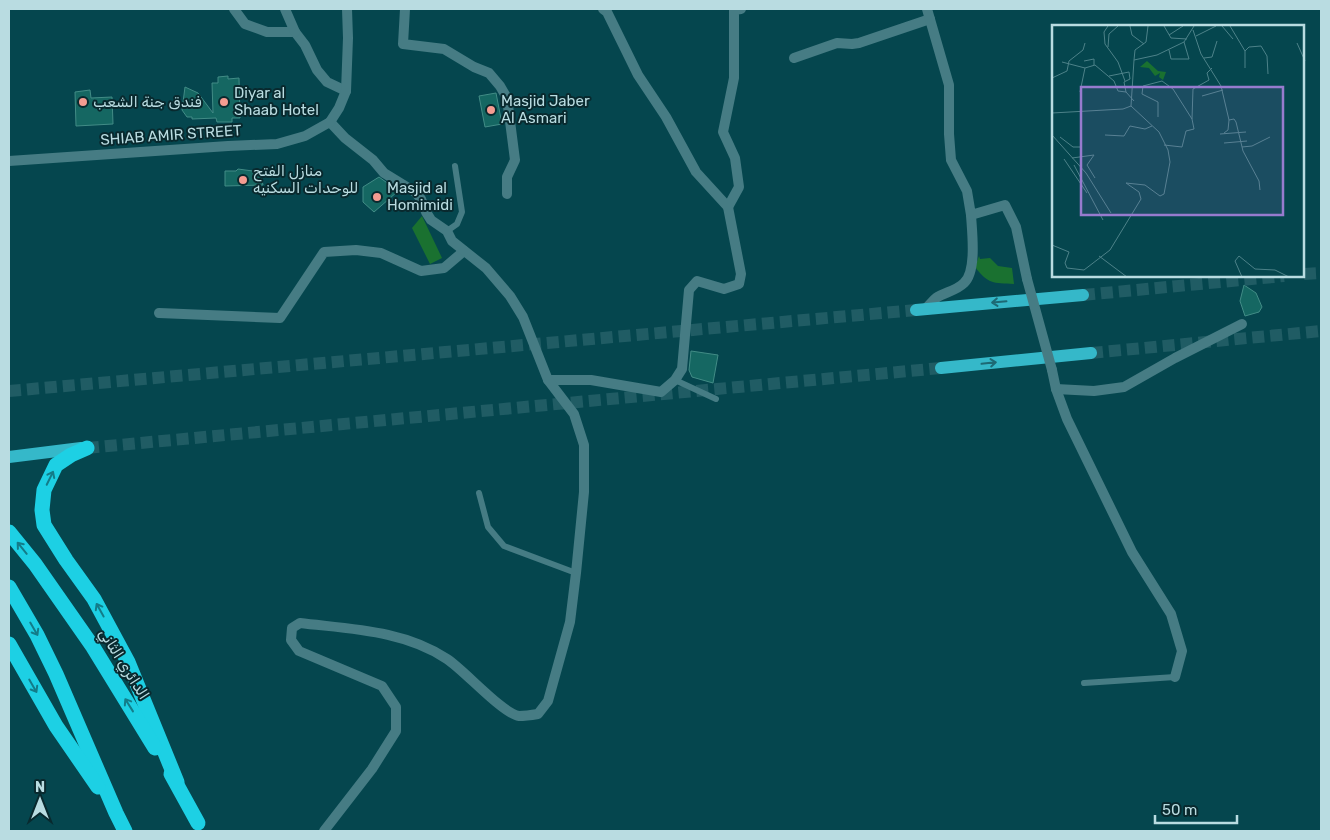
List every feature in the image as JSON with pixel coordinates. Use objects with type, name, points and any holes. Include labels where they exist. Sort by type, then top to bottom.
[{"type":"highway","points":[[88,448],[71,455],[56,465],[44,490],[42,510],[44,525],[94,599],[128,662],[177,782]]},
{"type":"highway","name":"الدائري الثاني","points":[[9,532],[35,564],[93,647],[177,782],[198,823]]},
{"type":"highway","points":[[9,587],[37,635],[56,674],[125,831]]},
{"type":"highway","points":[[9,644],[56,726],[116,813]]},
{"type":"main road","points":[[920,309],[1083,294]]},
{"type":"main road","points":[[941,368],[1091,353]]},
{"type":"main road","points":[[9,457],[88,448]]},
{"type":"street","points":[[234,9],[244,24],[266,32],[295,32]]},
{"type":"street","points":[[285,9],[295,32],[317,70],[327,82],[346,91]]},
{"type":"street","points":[[324,831],[372,769],[396,731],[396,707],[382,686],[299,651],[292,640],[292,628],[300,623],[388,635],[422,644],[448,660],[506,709],[518,716],[538,714],[548,700],[570,622],[584,492],[584,445],[574,414],[548,380],[523,317],[510,296],[486,268],[452,241],[447,231],[432,220],[415,192],[384,173],[373,160],[330,122],[339,108],[346,91],[347,9]]},
{"type":"street","points":[[405,9],[403,44],[444,50],[489,73],[507,98],[515,160],[507,177],[507,194]]},
{"type":"street","points":[[548,380],[591,380],[661,392],[675,380],[682,369],[689,290],[697,281],[724,289],[739,284],[741,274],[728,207],[696,172],[666,117],[638,75],[607,12],[603,9]]},
{"type":"street","points":[[728,207],[739,187],[735,158],[723,132],[734,78],[734,10],[741,9]]},
{"type":"street","points":[[794,58],[837,43],[859,43],[928,14],[949,85],[951,160],[968,191],[973,250],[972,266],[965,282],[920,309]]},
{"type":"street","name":"SHIAB AMIR STREET","points":[[9,161],[277,144],[305,136],[330,122]]},
{"type":"street","points":[[971,215],[1005,206],[1016,227],[1056,389],[1067,419],[1132,552],[1171,614],[1182,651],[1175,677]]},
{"type":"street","points":[[159,313],[280,318],[324,252],[356,250],[381,253],[421,271],[444,268],[464,251]]},
{"type":"street","points":[[1056,389],[1094,391],[1124,387],[1175,358],[1242,324]]},
{"type":"lane","points":[[447,231],[457,224],[462,212],[455,166]]},
{"type":"lane","points":[[675,380],[716,399]]},
{"type":"lane","points":[[480,493],[488,527],[504,546],[576,573]]},
{"type":"lane","points":[[1084,683],[1175,677]]},
{"type":"green space","points":[[422,216],[442,258],[430,264],[412,228]]},
{"type":"green space","points":[[979,256],[980,259],[990,258],[998,266],[1012,268],[1014,284],[991,282],[984,277],[975,267]]},
{"type":"building","name":"Diyar al Shaab Hotel","points":[[228,76],[228,79],[239,78],[240,118],[232,118],[232,122],[217,122],[216,118],[192,119],[192,117],[187,117],[182,110],[185,87],[198,93],[213,113],[212,83],[218,83],[218,77]]},
{"type":"building","points":[[90,90],[91,98],[112,97],[113,124],[76,126],[75,92]]},
{"type":"building","name":"Masjid Jaber Al Asmari","points":[[496,93],[502,124],[485,127],[479,96]]},
{"type":"building","name":"منازل الفتح للوحدات السكنيه","points":[[238,169],[260,172],[263,185],[225,186],[225,171],[236,171]]},
{"type":"building","name":"Masjid al Homimidi","points":[[379,177],[397,192],[374,212],[363,202],[363,187]]},
{"type":"building","points":[[1244,285],[1256,293],[1262,307],[1259,312],[1245,316],[1240,301]]},
{"type":"building","points":[[691,351],[718,355],[713,383],[692,377],[689,370]]},
{"type":"tunnel","points":[[1305,274],[1321,273]]},
{"type":"tunnel","points":[[1083,295],[1263,278]]},
{"type":"tunnel","points":[[9,391],[916,310]]},
{"type":"tunnel","points":[[1091,353],[1321,331]]},
{"type":"tunnel","points":[[87,448],[941,368]]},
{"type":"place","name":"فندق جنة الشعب","points":[[83,102]]},
{"type":"place","name":"Diyar al Shaab Hotel","points":[[224,102]]},
{"type":"place","name":"Masjid Jaber Al Asmari","points":[[491,110]]},
{"type":"place","name":"منازل الفتح للوحدات السكنيه","points":[[243,180]]},
{"type":"place","name":"Masjid al Homimidi","points":[[377,197]]}]
